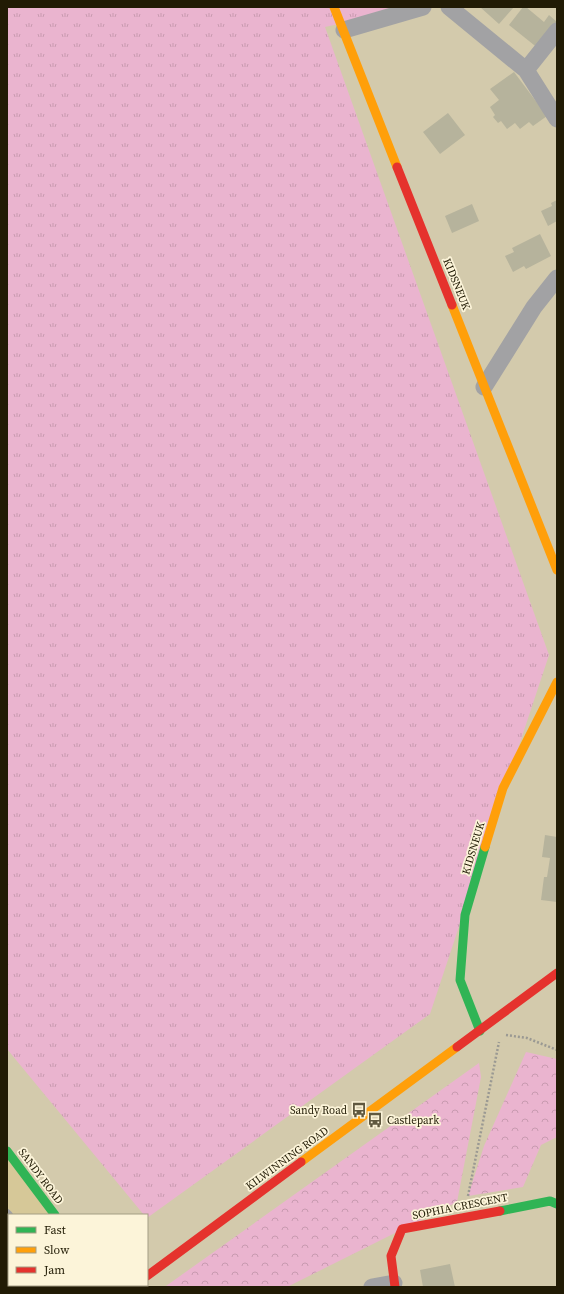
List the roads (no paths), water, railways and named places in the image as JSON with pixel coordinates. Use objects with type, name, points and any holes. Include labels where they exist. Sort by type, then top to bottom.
[{"type":"street","name":"KIDSNEUK","points":[[334,7],[557,570]]},
{"type":"street","points":[[344,30],[423,7]]},
{"type":"street","points":[[449,7],[526,70],[557,119]]},
{"type":"street","points":[[526,70],[557,31]]},
{"type":"street","points":[[484,387],[534,307],[557,278]]},
{"type":"street","name":"KIDSNEUK","points":[[480,1030],[460,980],[465,915],[503,788],[557,682]]},
{"type":"street","name":"KILWINNING ROAD","points":[[148,1275],[557,973]]},
{"type":"street","name":"SANDY ROAD","points":[[7,1151],[52,1214]]},
{"type":"street","name":"SOPHIA CRESCENT","points":[[394,1285],[391,1256],[402,1229],[550,1201],[557,1204]]},
{"type":"street","points":[[372,1287],[394,1285]]},
{"type":"place","name":"Sandy Road","points":[[359,1110]]},
{"type":"place","name":"Castlepark","points":[[375,1120]]}]
